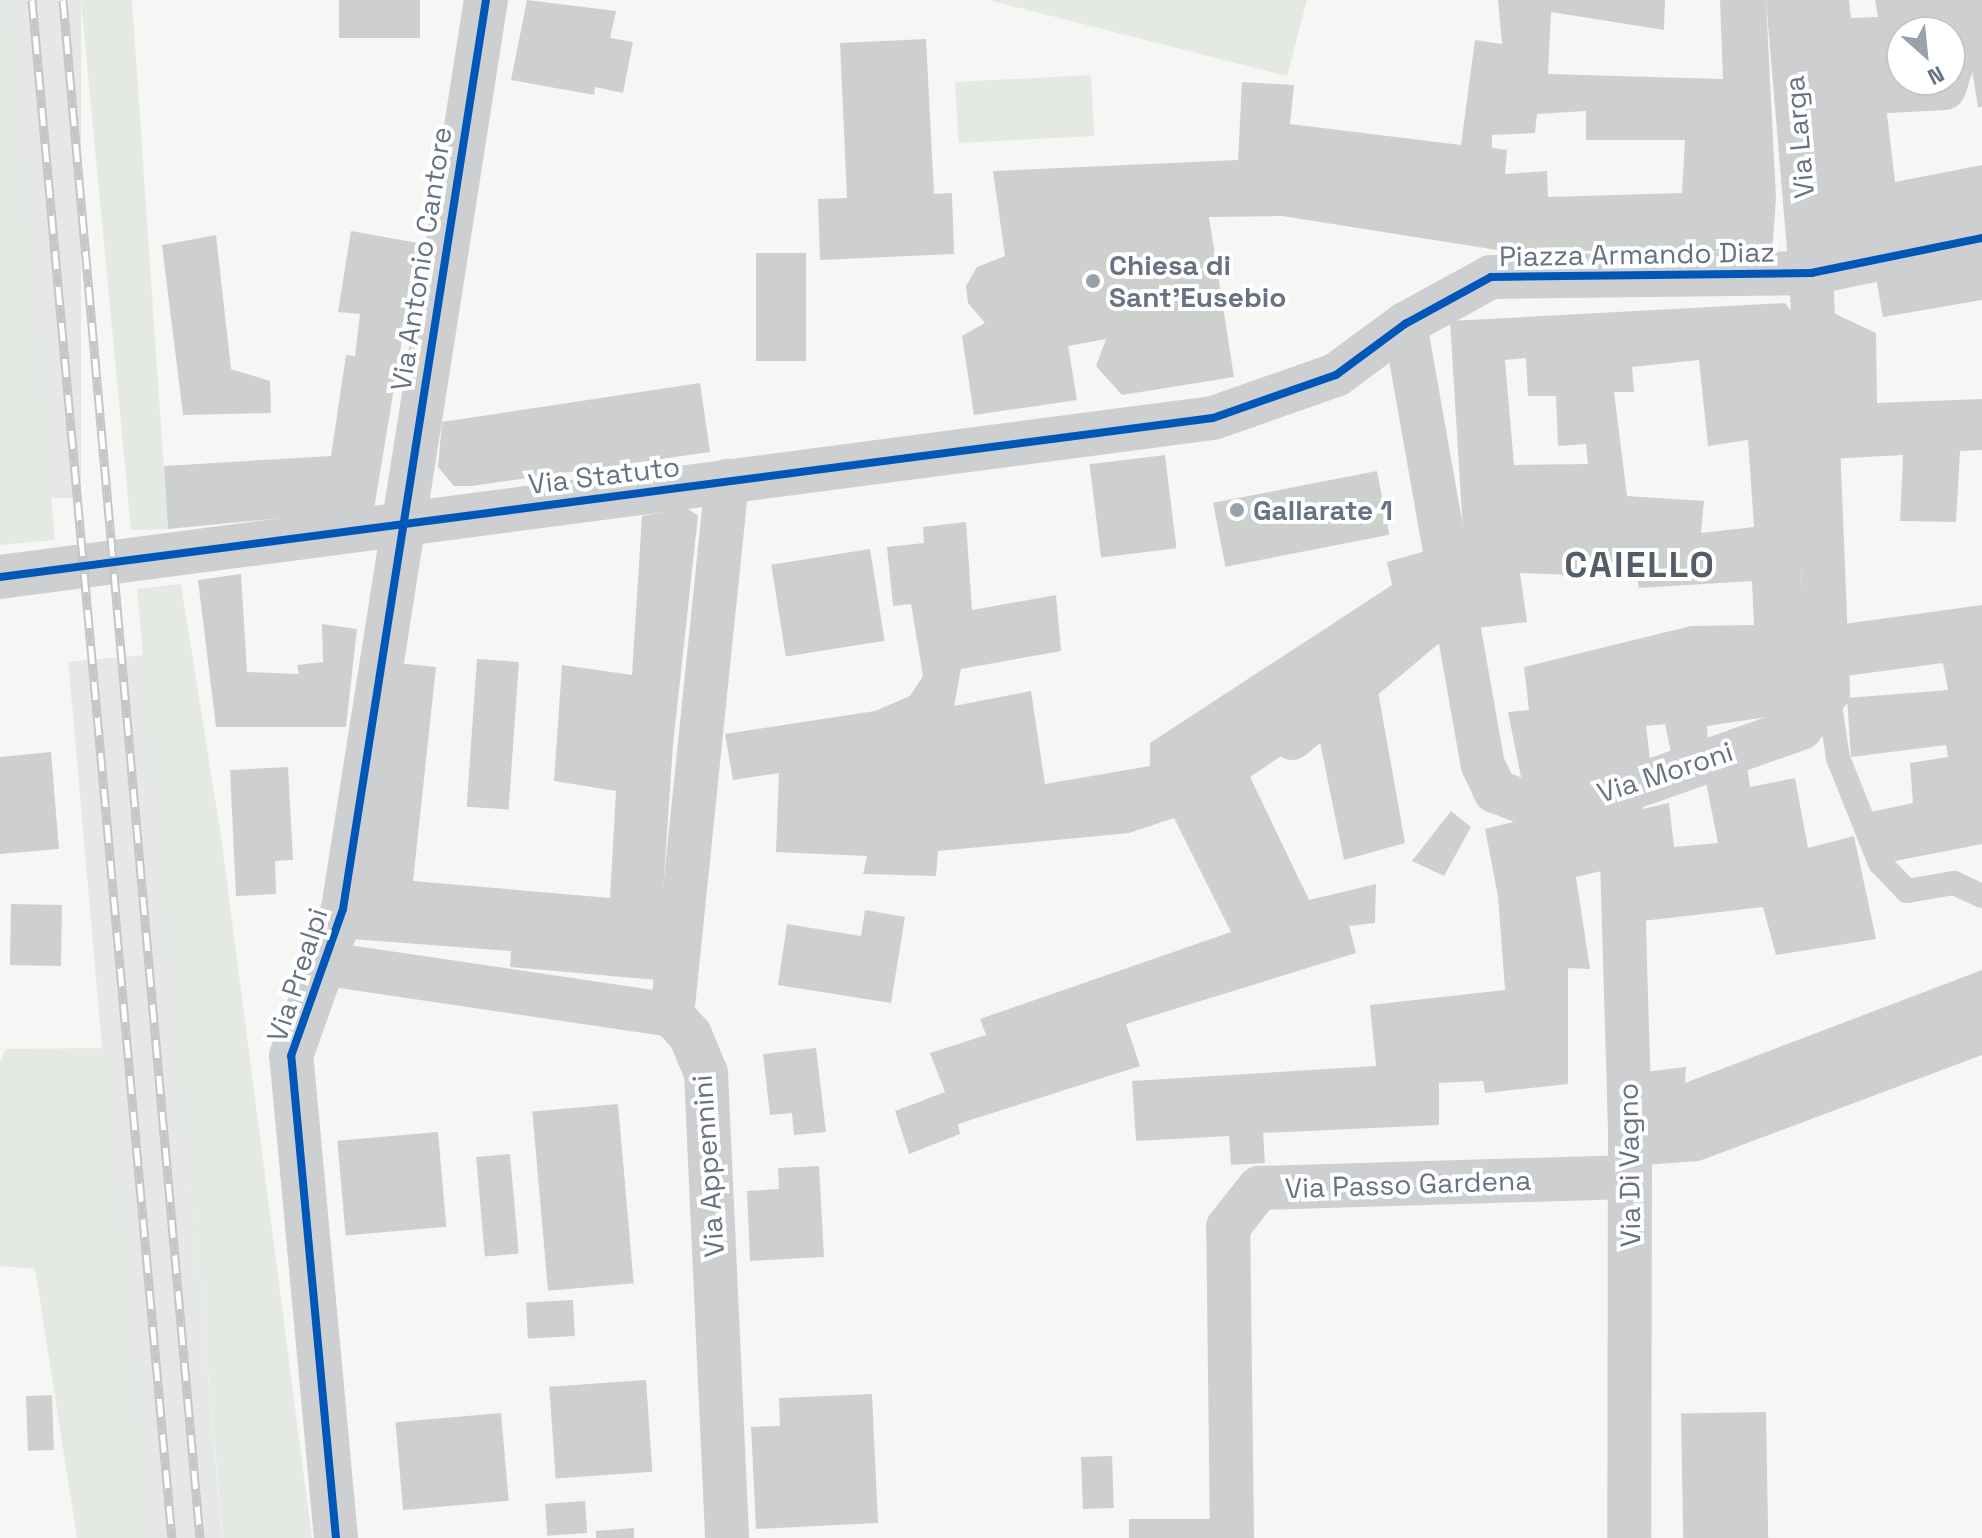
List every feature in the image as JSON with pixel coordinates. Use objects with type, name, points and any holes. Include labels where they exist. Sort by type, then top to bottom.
[{"type":"street","name":"Via Antonio Cantore","points":[[399,525],[486,0]]},
{"type":"street","name":"Via Larga","points":[[1788,0],[1811,273]]},
{"type":"street","points":[[1966,19],[1972,0]]},
{"type":"street","points":[[1796,96],[1886,91]]},
{"type":"street","name":"Piazza Armando Diaz","points":[[1213,418],[1336,375],[1405,324],[1491,277],[1811,273],[1982,238]]},
{"type":"street","points":[[1811,273],[1828,692]]},
{"type":"street","name":"Via Moroni","points":[[1405,324],[1483,765],[1495,791],[1531,805],[1620,792],[1801,728],[1828,692]]},
{"type":"street","name":"Via Statuto","points":[[5,584],[399,525],[1213,418]]},
{"type":"street","points":[[320,963],[672,1015],[727,481]]},
{"type":"street","name":"Via Prealpi","points":[[336,1538],[291,1056],[320,963],[343,909],[399,525]]},
{"type":"street","points":[[1292,738],[1455,601]]},
{"type":"street","name":"Via Di Vagno","points":[[1620,792],[1630,1177],[1629,1538]]},
{"type":"street","name":"Via Appennini","points":[[672,1015],[690,1035],[706,1073],[727,1538]]},
{"type":"street","name":"Via Passo Gardena","points":[[1232,1538],[1228,1227],[1259,1188],[1630,1177]]},
{"type":"lane","points":[[1828,692],[1838,758],[1880,863],[1907,891],[1954,883],[1982,896]]},
{"type":"shaded area","points":[[0,0],[7,0],[55,540],[0,545]]},
{"type":"shaded area","points":[[7,0],[81,0],[81,498],[7,498]]},
{"type":"shaded area","points":[[81,0],[132,0],[168,529],[131,530]]},
{"type":"shaded area","points":[[988,0],[1307,0],[1287,76]]},
{"type":"shaded area","points":[[1091,75],[1094,136],[958,143],[955,82]]},
{"type":"shaded area","points":[[181,584],[221,836],[312,1538],[223,1538],[137,589]]},
{"type":"shaded area","points":[[145,655],[222,1538],[145,1538],[68,662]]},
{"type":"shaded area","points":[[106,1048],[149,1538],[77,1538],[35,1269],[0,1266],[0,1062],[6,1049]]},
{"type":"building","points":[[339,0],[420,0],[420,38],[339,38]]},
{"type":"building","points":[[527,0],[616,11],[610,38],[633,42],[623,93],[595,87],[594,95],[511,80]]},
{"type":"building","points":[[1498,0],[1665,0],[1664,30],[1551,12],[1548,74],[1723,79],[1720,0],[1766,0],[1776,199],[1772,252],[1497,250],[1282,216],[1209,217],[1234,377],[1122,395],[1096,366],[1106,339],[1068,346],[1077,400],[974,415],[962,336],[985,323],[968,303],[966,286],[977,267],[1005,256],[993,171],[1238,160],[1242,82],[1294,85],[1290,124],[1461,145],[1475,40],[1502,44]],"holes":[[[1586,111],[1586,140],[1685,140],[1682,193],[1548,197],[1547,171],[1505,174],[1507,150],[1492,148],[1492,135],[1535,133],[1537,114]]]},
{"type":"building","points":[[1796,0],[1849,0],[1851,18],[1878,17],[1875,0],[1958,0],[1954,16],[1886,16],[1886,77],[1805,85]]},
{"type":"building","points":[[926,39],[934,194],[952,193],[954,254],[820,260],[818,199],[847,198],[840,43]]},
{"type":"building","points":[[1982,41],[1982,107],[1978,107],[1968,45]]},
{"type":"building","points":[[1885,97],[1895,182],[1982,165],[1982,229],[1824,253],[1806,103]]},
{"type":"building","points":[[351,231],[418,243],[374,509],[168,529],[164,466],[331,456],[346,355],[355,356],[360,314],[338,312]]},
{"type":"building","points":[[216,235],[231,369],[270,381],[271,413],[183,415],[162,245]]},
{"type":"building","points":[[1982,245],[1982,300],[1883,317],[1874,267]]},
{"type":"building","points":[[756,253],[806,253],[806,361],[756,361]]},
{"type":"building","points":[[1785,303],[1797,319],[1804,455],[1801,575],[1808,678],[1801,699],[1787,714],[1707,726],[1708,745],[1672,757],[1665,724],[1646,726],[1651,768],[1523,787],[1508,712],[1529,710],[1524,667],[1691,626],[1754,625],[1752,581],[1639,588],[1637,577],[1520,573],[1527,622],[1469,629],[1450,321]],"holes":[[[1526,358],[1528,396],[1556,396],[1558,446],[1586,444],[1588,464],[1514,465],[1505,360]],[[1699,360],[1708,446],[1748,440],[1754,527],[1701,533],[1704,501],[1627,496],[1614,392],[1634,392],[1632,367]]]},
{"type":"building","points":[[1827,310],[1876,333],[1877,403],[1982,399],[1982,450],[1960,451],[1956,522],[1900,521],[1903,455],[1829,459]]},
{"type":"building","points":[[700,383],[710,452],[472,486],[454,486],[438,467],[442,422]]},
{"type":"building","points":[[1165,455],[1176,548],[1101,558],[1090,464]]},
{"type":"building","points":[[1377,471],[1389,535],[1225,567],[1213,503]]},
{"type":"building","points":[[687,508],[698,516],[673,745],[657,980],[510,967],[511,951],[352,939],[388,662],[436,667],[413,881],[610,898],[616,791],[554,781],[562,665],[632,675],[642,516]]},
{"type":"building","points":[[966,522],[972,610],[1056,595],[1061,651],[961,669],[954,706],[1031,691],[1045,784],[1150,766],[1150,743],[1392,585],[1387,562],[1429,550],[1436,595],[1287,752],[1250,777],[1309,900],[1376,884],[1375,923],[1349,926],[1356,953],[1126,1024],[1140,1066],[958,1124],[960,1134],[909,1154],[895,1111],[945,1092],[930,1053],[986,1035],[980,1019],[1231,932],[1174,818],[1129,833],[938,851],[936,876],[863,874],[867,856],[776,852],[779,773],[733,780],[725,734],[875,711],[910,696],[923,676],[911,604],[893,606],[887,547],[924,543],[923,527]]},
{"type":"building","points":[[870,549],[885,641],[786,656],[771,565]]},
{"type":"building","points":[[241,574],[247,672],[299,674],[297,665],[323,662],[322,624],[357,629],[346,727],[216,727],[198,580]]},
{"type":"building","points":[[1982,605],[1982,844],[1890,862],[1870,812],[1913,803],[1910,763],[1948,757],[1946,745],[1851,757],[1847,698],[1948,690],[1943,663],[1838,677],[1836,625]]},
{"type":"building","points":[[477,659],[519,662],[509,810],[467,807]]},
{"type":"building","points":[[1378,691],[1405,843],[1344,860],[1320,742]]},
{"type":"building","points":[[51,752],[59,849],[0,854],[0,757]]},
{"type":"building","points":[[1746,758],[1750,787],[1795,778],[1808,848],[1854,836],[1876,939],[1776,955],[1763,907],[1634,922],[1633,811],[1669,803],[1674,847],[1718,843],[1704,772]]},
{"type":"building","points":[[288,767],[293,860],[275,861],[276,894],[236,896],[230,770]]},
{"type":"building","points":[[1598,801],[1610,869],[1576,877],[1590,969],[1568,968],[1568,1084],[1485,1093],[1483,1081],[1439,1083],[1439,1125],[1263,1133],[1265,1163],[1231,1165],[1229,1136],[1136,1141],[1132,1081],[1376,1066],[1370,1005],[1505,990],[1498,896],[1485,829]]},
{"type":"building","points":[[1451,811],[1471,827],[1444,876],[1412,861]]},
{"type":"building","points":[[11,904],[62,905],[61,966],[10,965]]},
{"type":"building","points":[[865,910],[905,917],[891,1003],[778,985],[787,924],[861,936]]},
{"type":"building","points":[[1982,970],[1982,1055],[1699,1161],[1643,1165],[1644,1072],[1686,1067],[1685,1083]]},
{"type":"building","points":[[816,1048],[826,1132],[794,1135],[792,1113],[770,1115],[763,1054]]},
{"type":"building","points":[[618,1104],[634,1283],[548,1291],[532,1111]]},
{"type":"building","points":[[438,1132],[446,1227],[346,1235],[337,1141]]},
{"type":"building","points":[[510,1154],[519,1254],[485,1257],[476,1157]]},
{"type":"building","points":[[819,1166],[824,1257],[750,1261],[747,1191],[779,1189],[778,1168]]},
{"type":"building","points":[[573,1300],[575,1336],[528,1338],[526,1302]]},
{"type":"building","points":[[646,1380],[652,1472],[556,1479],[549,1387]]},
{"type":"building","points":[[872,1394],[878,1523],[756,1529],[751,1427],[780,1426],[779,1398]]},
{"type":"building","points":[[52,1395],[54,1450],[28,1451],[26,1396]]},
{"type":"building","points":[[1766,1412],[1768,1538],[1683,1538],[1681,1413]]},
{"type":"building","points":[[501,1413],[509,1501],[403,1510],[395,1422]]},
{"type":"building","points":[[1112,1456],[1114,1508],[1083,1509],[1081,1457]]},
{"type":"building","points":[[585,1501],[587,1533],[547,1536],[545,1504]]},
{"type":"building","points":[[1129,1519],[1213,1519],[1213,1538],[1129,1538]]},
{"type":"building","points":[[634,1528],[634,1538],[596,1538],[596,1531]]},
{"type":"railway","points":[[32,0],[172,1538]]},
{"type":"railway","points":[[63,0],[200,1538]]},
{"type":"cycle path","points":[[336,1538],[291,1056],[343,909],[486,0]]},
{"type":"cycle path","points":[[0,577],[1213,418],[1336,375],[1405,324],[1491,277],[1811,273],[1982,238]]},
{"type":"place","name":"Chiesa di Sant'Eusebio","points":[[1093,281]]},
{"type":"place","name":"Gallarate 1","points":[[1237,510]]},
{"type":"district","name":"CAIELLO","points":[[1640,566]]}]
